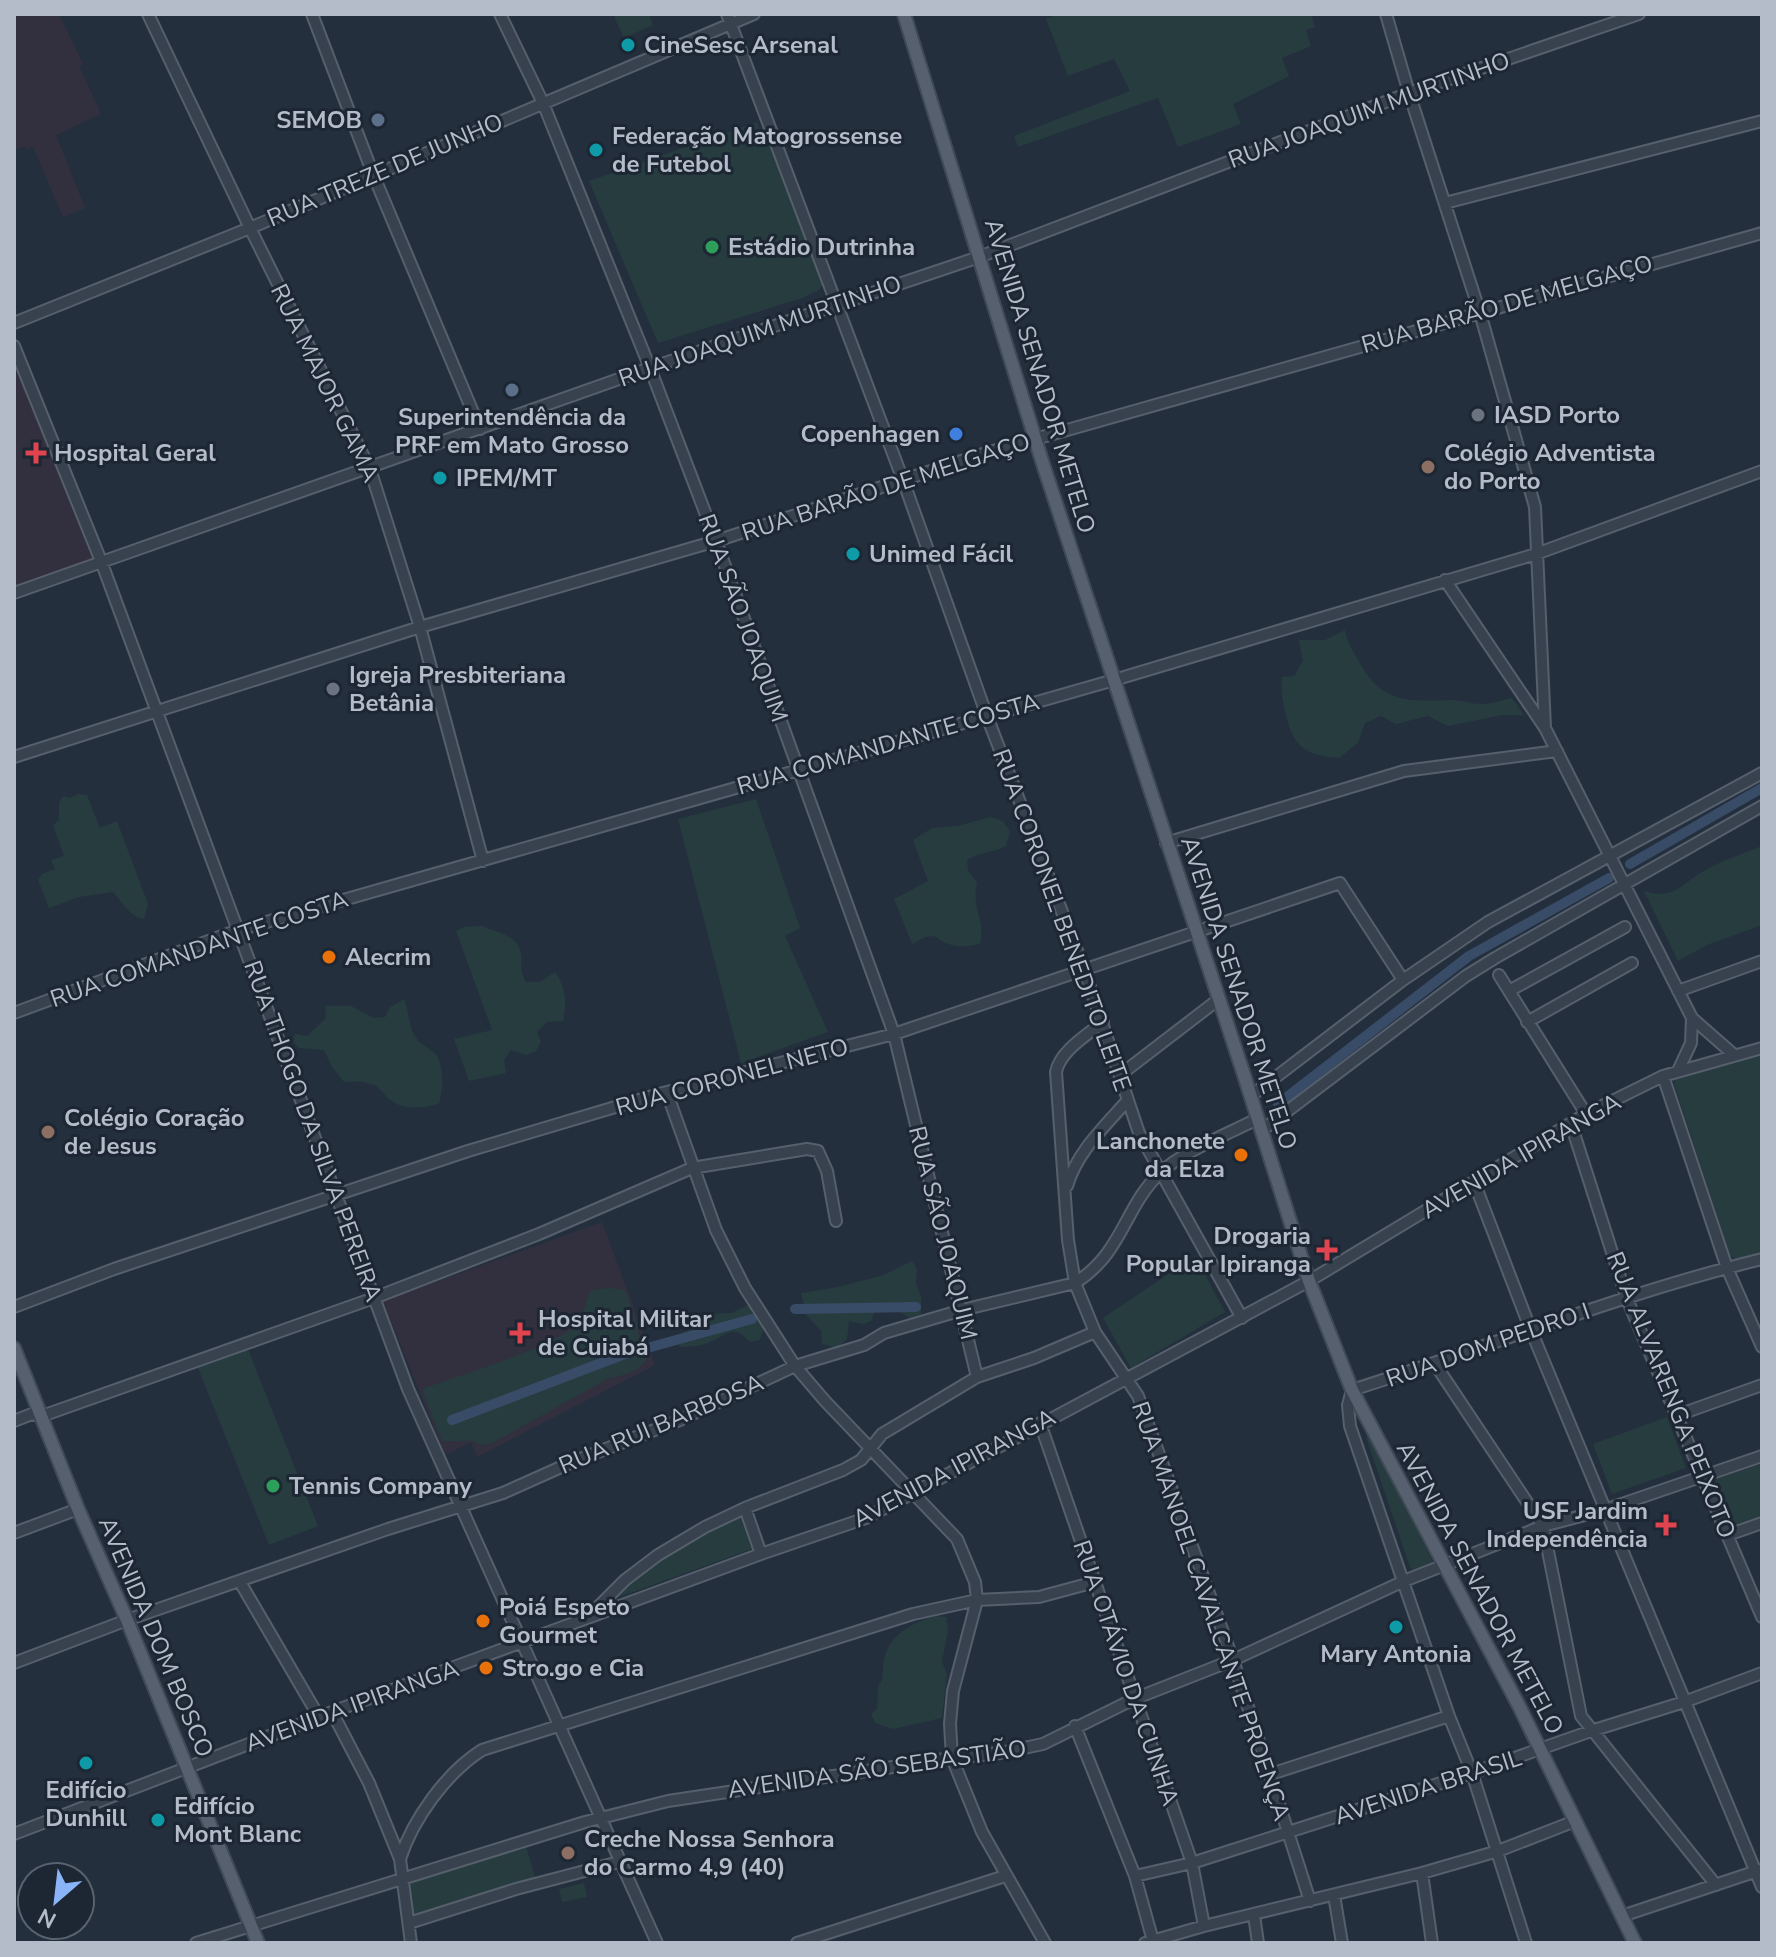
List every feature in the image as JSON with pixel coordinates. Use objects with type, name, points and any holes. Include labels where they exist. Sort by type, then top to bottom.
[{"type":"main road","name":"AVENIDA SENADOR METELO","points":[[904,14],[1036,438],[1309,1281],[1352,1390],[1540,1749],[1635,1943]]},
{"type":"main road","name":"AVENIDA DOM BOSCO","points":[[14,1348],[258,1943]]},
{"type":"street","name":"RUA MAJOR GAMA","points":[[148,14],[370,469],[420,627],[483,861]]},
{"type":"street","points":[[312,14],[373,174],[480,429]]},
{"type":"street","name":"RUA SÃO JOAQUIM","points":[[500,14],[543,103],[650,368],[716,541],[894,1034],[977,1377]]},
{"type":"street","name":"RUA TREZE DE JUNHO","points":[[14,323],[250,228],[543,103],[728,19],[754,14]]},
{"type":"street","points":[[1386,14],[1480,313],[1535,507],[1545,728]]},
{"type":"street","name":"RUA JOAQUIM MURTINHO","points":[[14,593],[650,368],[979,257],[1409,93],[1639,14]]},
{"type":"street","name":"RUA CORONEL BENEDITO LEITE","points":[[728,19],[1084,969],[1139,1133],[1242,1318]]},
{"type":"street","points":[[1445,203],[1762,121]]},
{"type":"street","name":"RUA BARÃO DE MELGAÇO","points":[[14,757],[420,627],[716,541],[1036,438],[1762,233]]},
{"type":"street","name":"RUA THOGO DA SILVA PEREIRA","points":[[14,346],[101,561],[408,1389],[657,1943]]},
{"type":"street","name":"RUA COMANDANTE COSTA","points":[[14,1013],[238,930],[1114,680],[1536,554],[1762,471]]},
{"type":"street","points":[[1445,580],[1545,728],[1692,1018],[1733,1054]]},
{"type":"street","points":[[1166,843],[1404,771],[1557,751]]},
{"type":"street","points":[[1251,1096],[1403,980],[1488,922],[1762,773]]},
{"type":"street","name":"RUA RUI BARBOSA","points":[[14,1663],[388,1529],[503,1493],[680,1420],[795,1366],[864,1345],[884,1333],[962,1310],[1075,1283],[1104,1260],[1148,1187],[1161,1172],[1259,1125],[1466,976],[1762,806]]},
{"type":"street","name":"RUA CORONEL NETO","points":[[14,1307],[114,1269],[468,1151],[667,1093],[894,1034],[1340,883],[1403,980]]},
{"type":"street","points":[[1509,991],[1625,927]]},
{"type":"street","points":[[1678,991],[1762,961]]},
{"type":"street","points":[[1527,1022],[1632,963]]},
{"type":"street","points":[[1499,975],[1586,1114]]},
{"type":"street","points":[[1120,1075],[1219,999]]},
{"type":"street","points":[[1678,1071],[1691,1043],[1692,1018]]},
{"type":"street","name":"RUA MANOEL CAVALCANTE PROENÇA","points":[[1103,1022],[1065,1054],[1057,1066],[1068,1240],[1075,1283],[1095,1332],[1138,1396],[1233,1660],[1310,1901]]},
{"type":"street","name":"AVENIDA IPIRANGA","points":[[14,1834],[332,1712],[866,1518],[1309,1281],[1586,1114],[1663,1076],[1762,1048]]},
{"type":"street","points":[[1663,1076],[1727,1268],[1762,1347]]},
{"type":"street","points":[[667,1093],[716,1230],[745,1288],[795,1366],[957,1539],[975,1582],[977,1600],[953,1691],[950,1724],[952,1758],[982,1832],[1045,1943]]},
{"type":"street","name":"RUA MANOEL CAVALCANTE PROENÇA","points":[[1065,1192],[1083,1152],[1127,1101]]},
{"type":"street","name":"RUA ALVARENGA PEIXOTO","points":[[1571,1124],[1627,1299],[1762,1617]]},
{"type":"street","points":[[14,1421],[32,1414],[42,1416],[374,1298],[539,1234],[692,1168],[807,1149],[818,1151],[827,1171],[836,1221]]},
{"type":"street","points":[[1474,1182],[1604,1510],[1759,1871],[1762,1887]]},
{"type":"street","name":"RUA DOM PEDRO I","points":[[1352,1390],[1435,1364],[1530,1328],[1762,1259]]},
{"type":"street","points":[[585,1620],[613,1590],[658,1555],[705,1527],[843,1470],[861,1460],[882,1434],[977,1377],[1048,1353],[1095,1332]]},
{"type":"street","points":[[1435,1364],[1543,1526],[1581,1716],[1716,1885]]},
{"type":"street","points":[[1678,1415],[1762,1385]]},
{"type":"street","points":[[1352,1390],[1348,1405],[1350,1426],[1449,1716],[1472,1773],[1526,1943]]},
{"type":"street","name":"RUA OTÁVIO DA CUNHA","points":[[1040,1423],[1192,1863],[1204,1926]]},
{"type":"street","name":"AVENIDA SÃO SEBASTIÃO","points":[[196,1943],[600,1818],[711,1793],[1000,1753],[1043,1744],[1134,1699],[1233,1660],[1404,1581],[1543,1526],[1604,1510],[1762,1456]]},
{"type":"street","points":[[745,1508],[761,1554]]},
{"type":"street","points":[[14,1533],[78,1509]]},
{"type":"street","points":[[1728,1535],[1762,1523]]},
{"type":"street","points":[[240,1582],[319,1717]]},
{"type":"street","points":[[400,1859],[420,1817],[445,1785],[475,1755],[496,1745],[913,1614],[977,1600],[1039,1597],[1095,1582]]},
{"type":"street","name":"AVENIDA BRASIL","points":[[1135,1876],[1192,1863],[1288,1833],[1684,1702],[1762,1673]]},
{"type":"street","points":[[332,1712],[369,1783],[400,1859],[411,1943]]},
{"type":"street","points":[[1271,1774],[1449,1716]]},
{"type":"street","points":[[1075,1726],[1135,1876],[1149,1942],[1166,1941],[1204,1926],[1422,1873],[1498,1851],[1575,1821]]},
{"type":"street","points":[[409,1923],[619,1862]]},
{"type":"street","points":[[1622,1916],[1759,1871]]},
{"type":"street","points":[[1422,1873],[1432,1943]]},
{"type":"street","points":[[797,1943],[1005,1876]]},
{"type":"street","points":[[1334,1895],[1342,1943]]},
{"type":"street","points":[[1254,1915],[1258,1943]]},
{"type":"shaded area","points":[[14,14],[59,14],[83,64],[79,66],[101,114],[56,135],[85,208],[63,217],[33,147],[14,150]]},
{"type":"shaded area","name":"Hospital Geral","points":[[14,345],[101,561],[14,593]]},
{"type":"shaded area","name":"Hospital Militar de Cuiabá","points":[[602,1222],[655,1365],[477,1457],[471,1442],[445,1455],[383,1301]]},
{"type":"green space","points":[[613,14],[649,14],[653,25],[624,38]]},
{"type":"green space","points":[[1058,14],[1311,14],[1315,27],[1306,30],[1311,46],[1282,58],[1289,76],[1233,104],[1241,124],[1178,147],[1158,98],[1018,147],[1014,136],[1130,91],[1114,59],[1068,76],[1046,19]]},
{"type":"green space","name":"Estádio Dutrinha","points":[[757,122],[763,137],[766,137],[823,283],[819,290],[802,298],[658,343],[589,181]]},
{"type":"green space","points":[[1345,630],[1366,673],[1385,692],[1407,699],[1478,704],[1512,698],[1524,715],[1502,715],[1448,726],[1428,716],[1396,724],[1381,716],[1365,723],[1358,743],[1339,758],[1310,752],[1297,742],[1289,726],[1282,696],[1282,677],[1294,676],[1303,661],[1299,640],[1325,640]]},
{"type":"green space","points":[[78,794],[87,795],[100,828],[117,821],[148,904],[144,919],[130,912],[113,892],[79,897],[49,908],[38,880],[42,874],[55,869],[51,860],[64,856],[53,825],[59,820],[59,802],[63,796],[70,798]]},
{"type":"green space","points":[[756,799],[800,928],[785,936],[828,1032],[741,1063],[678,819]]},
{"type":"green space","points":[[990,817],[1003,821],[1010,831],[1006,846],[967,860],[968,870],[977,883],[980,944],[956,946],[935,936],[912,944],[894,899],[928,881],[913,840],[932,828],[958,826]]},
{"type":"green space","points":[[1762,846],[1762,925],[1707,945],[1678,961],[1644,891],[1669,893],[1716,864]]},
{"type":"green space","points":[[482,926],[505,935],[518,945],[526,982],[540,982],[555,972],[565,995],[565,1008],[563,1021],[547,1022],[537,1032],[541,1042],[536,1051],[526,1055],[511,1050],[504,1060],[506,1073],[469,1081],[454,1039],[492,1030],[456,931],[464,927]]},
{"type":"green space","points":[[404,999],[419,1042],[438,1057],[442,1084],[439,1103],[421,1107],[401,1106],[372,1084],[344,1082],[324,1050],[299,1048],[293,1042],[295,1034],[307,1036],[326,1018],[325,1006],[351,1006],[374,1018],[385,1017],[390,1007]]},
{"type":"green space","points":[[1762,1054],[1762,1252],[1735,1259],[1730,1255],[1674,1084],[1675,1080]]},
{"type":"green space","points":[[1195,1256],[1225,1312],[1131,1368],[1103,1318]]},
{"type":"green space","points":[[912,1261],[917,1269],[921,1316],[913,1320],[896,1310],[875,1311],[871,1321],[862,1324],[849,1321],[847,1339],[837,1348],[822,1344],[821,1331],[806,1315],[801,1293],[884,1275]]},
{"type":"green space","points":[[591,1290],[625,1290],[637,1323],[639,1342],[648,1357],[640,1366],[626,1374],[609,1378],[492,1443],[480,1445],[474,1441],[442,1441],[422,1389],[504,1360],[566,1333],[581,1318]]},
{"type":"green space","points":[[748,1305],[764,1329],[760,1340],[750,1342],[739,1333],[729,1332],[705,1344],[680,1347],[674,1336],[701,1325],[708,1314],[731,1313]]},
{"type":"green space","name":"Tennis Company","points":[[248,1349],[318,1526],[269,1545],[198,1368]]},
{"type":"green space","points":[[1667,1417],[1686,1468],[1612,1494],[1593,1444]]},
{"type":"green space","points":[[1369,1436],[1432,1560],[1432,1566],[1414,1572],[1410,1567],[1366,1437]]},
{"type":"green space","points":[[1762,1464],[1762,1518],[1731,1526],[1713,1480]]},
{"type":"green space","points":[[740,1516],[752,1549],[611,1600],[651,1565]]},
{"type":"green space","points":[[935,1616],[946,1617],[948,1630],[942,1662],[947,1674],[942,1718],[893,1729],[875,1723],[871,1714],[877,1709],[878,1686],[888,1648],[907,1628]]},
{"type":"green space","points":[[526,1846],[536,1881],[415,1918],[407,1884]]},
{"type":"green space","points":[[584,1883],[587,1897],[562,1902],[559,1889]]},
{"type":"waterway","points":[[1630,864],[1762,788]]},
{"type":"waterway","points":[[1278,1104],[1469,956],[1609,878]]},
{"type":"waterway","points":[[795,1309],[916,1307]]},
{"type":"waterway","points":[[452,1420],[622,1355],[752,1319]]},
{"type":"place","name":"CineSesc Arsenal","points":[[628,45]]},
{"type":"place","name":"SEMOB","points":[[378,120]]},
{"type":"place","name":"Federação Matogrossense de Futebol","points":[[596,150]]},
{"type":"place","name":"Estádio Dutrinha","points":[[712,247]]},
{"type":"place","name":"Superintendência da PRF em Mato Grosso","points":[[512,390]]},
{"type":"place","name":"IASD Porto","points":[[1478,415]]},
{"type":"place","name":"Copenhagen","points":[[956,434]]},
{"type":"place","name":"Hospital Geral","points":[[36,453]]},
{"type":"place","name":"Colégio Adventista do Porto","points":[[1428,467]]},
{"type":"place","name":"IPEM/MT","points":[[440,478]]},
{"type":"place","name":"Unimed Fácil","points":[[853,554]]},
{"type":"place","name":"Igreja Presbiteriana Betânia","points":[[333,689]]},
{"type":"place","name":"Alecrim","points":[[329,957]]},
{"type":"place","name":"Colégio Coração de Jesus","points":[[48,1132]]},
{"type":"place","name":"Lanchonete da Elza","points":[[1241,1155]]},
{"type":"place","name":"Drogaria Popular Ipiranga","points":[[1327,1250]]},
{"type":"place","name":"Hospital Militar de Cuiabá","points":[[520,1333]]},
{"type":"place","name":"Tennis Company","points":[[273,1486]]},
{"type":"place","name":"USF Jardim Independência","points":[[1666,1525]]},
{"type":"place","name":"Poiá Espeto Gourmet","points":[[483,1621]]},
{"type":"place","name":"Mary Antonia","points":[[1396,1627]]},
{"type":"place","name":"Stro.go e Cia","points":[[486,1668]]},
{"type":"place","name":"Edifício Dunhill","points":[[86,1763]]},
{"type":"place","name":"Edifício Mont Blanc","points":[[158,1820]]},
{"type":"place","name":"Creche Nossa Senhora do Carmo 4,9 (40)","points":[[568,1853]]}]
